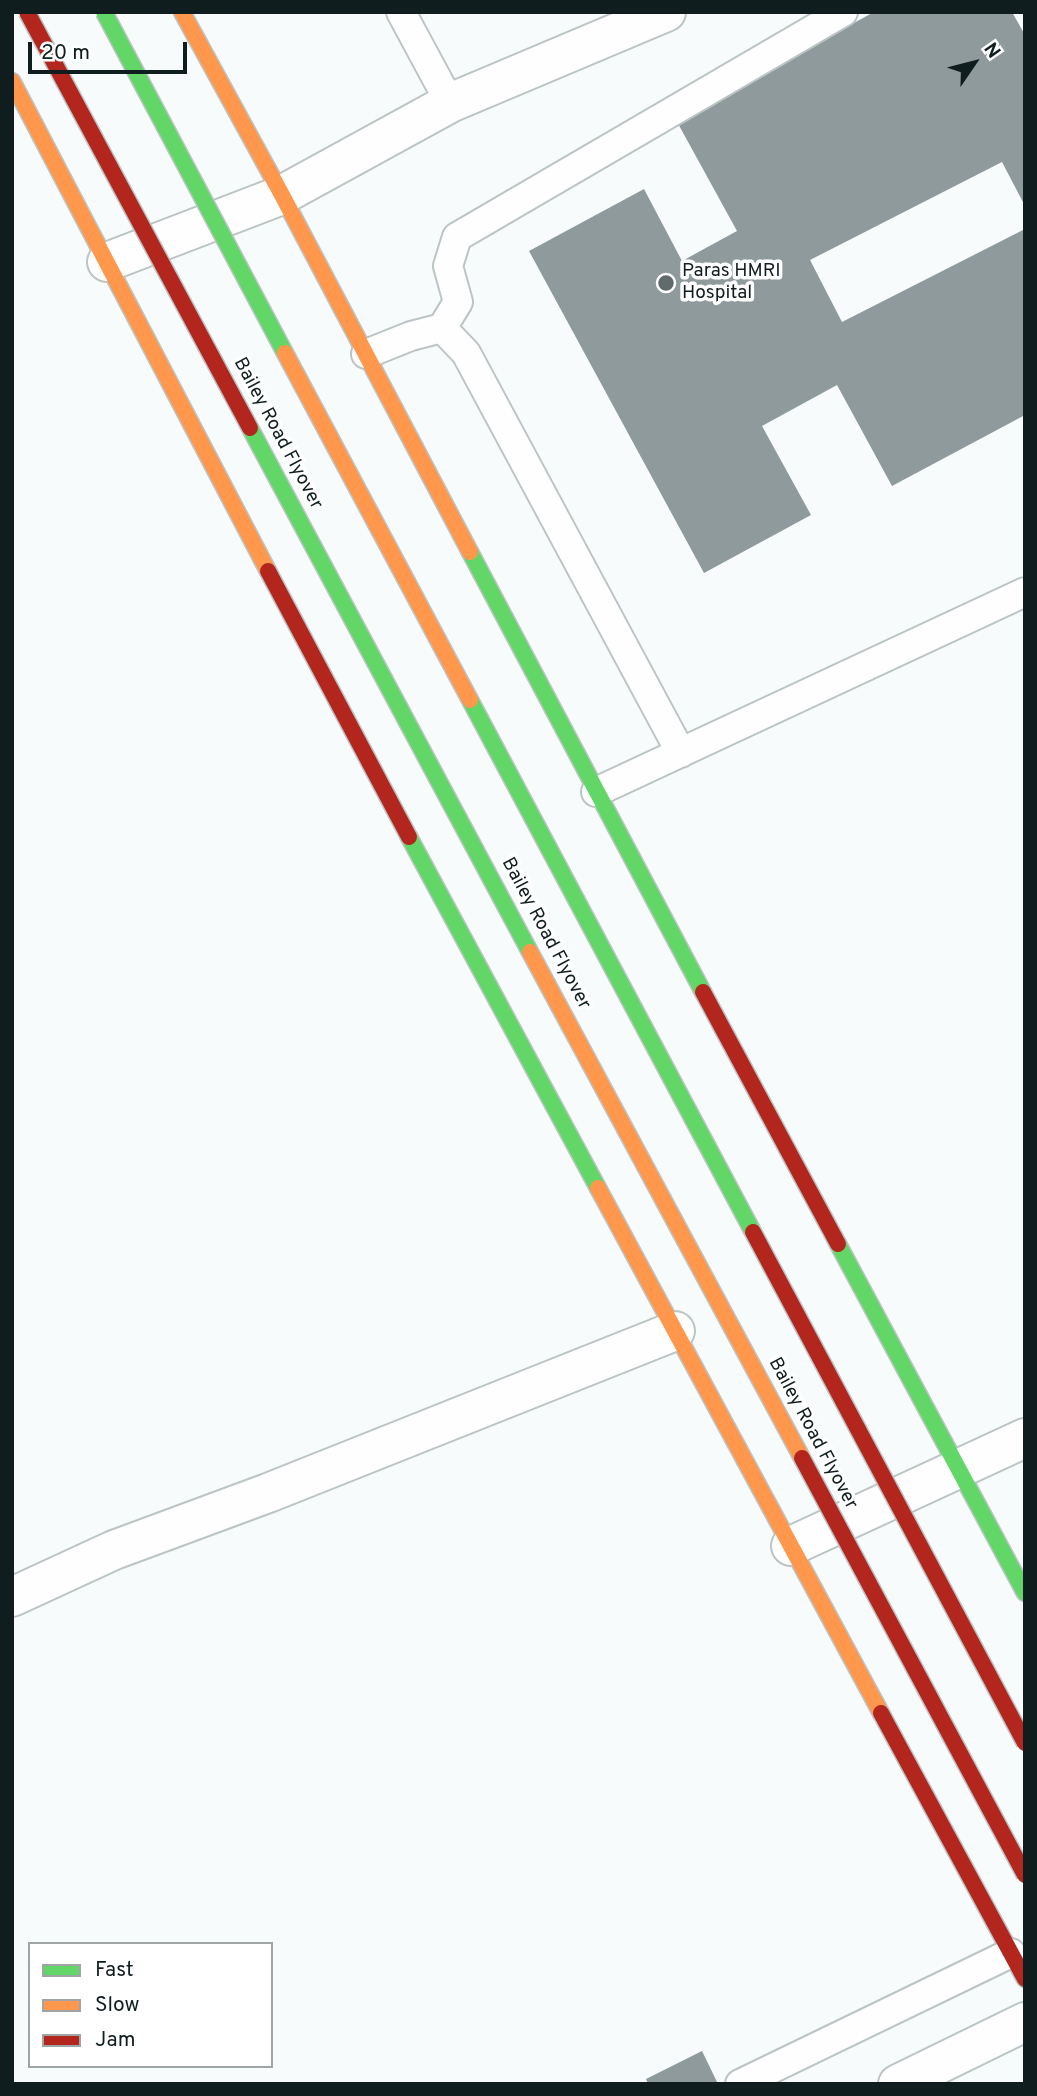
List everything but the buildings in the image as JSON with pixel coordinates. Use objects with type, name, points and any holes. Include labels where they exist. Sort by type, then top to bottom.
[{"type":"main road","name":"Bailey Road Flyover","points":[[27,12],[1025,1875]]},
{"type":"main road","points":[[104,12],[1025,1743]]},
{"type":"main road","points":[[182,12],[282,195],[596,792],[1025,1593]]},
{"type":"main road","points":[[12,81],[376,776],[790,1546],[1018,1950],[1025,1979]]},
{"type":"street","points":[[107,262],[282,195],[450,103],[666,12]]},
{"type":"street","points":[[12,1597],[114,1550],[268,1493],[675,1331]]},
{"type":"street","points":[[790,1546],[1025,1438]]},
{"type":"street","points":[[898,2084],[1025,2022]]},
{"type":"lane","points":[[401,12],[450,103]]},
{"type":"lane","points":[[366,355],[411,336],[442,328],[458,302],[448,266],[457,237],[843,12]]},
{"type":"lane","points":[[442,328],[466,354],[681,753]]},
{"type":"lane","points":[[596,792],[1025,592]]},
{"type":"lane","points":[[740,2084],[1018,1950]]},
{"type":"traffic: fast","points":[[104,12],[285,353]]},
{"type":"traffic: fast","points":[[250,428],[530,952]]},
{"type":"traffic: fast","points":[[470,552],[703,992]]},
{"type":"traffic: fast","points":[[470,700],[753,1232]]},
{"type":"traffic: fast","points":[[409,837],[598,1188]]},
{"type":"traffic: fast","points":[[838,1244],[1025,1593]]},
{"type":"traffic: slow","points":[[182,12],[282,195],[470,552]]},
{"type":"traffic: slow","points":[[12,81],[268,571]]},
{"type":"traffic: slow","points":[[285,353],[470,700]]},
{"type":"traffic: slow","points":[[530,952],[802,1458]]},
{"type":"traffic: slow","points":[[598,1188],[881,1713]]},
{"type":"traffic: jam","points":[[27,12],[250,428]]},
{"type":"traffic: jam","points":[[268,571],[409,837]]},
{"type":"traffic: jam","points":[[703,992],[838,1244]]},
{"type":"traffic: jam","points":[[753,1232],[1025,1743]]},
{"type":"traffic: jam","points":[[802,1458],[1025,1875]]},
{"type":"traffic: jam","points":[[881,1713],[1025,1979]]},
{"type":"place","name":"Paras HMRI Hospital","points":[[666,283]]}]
